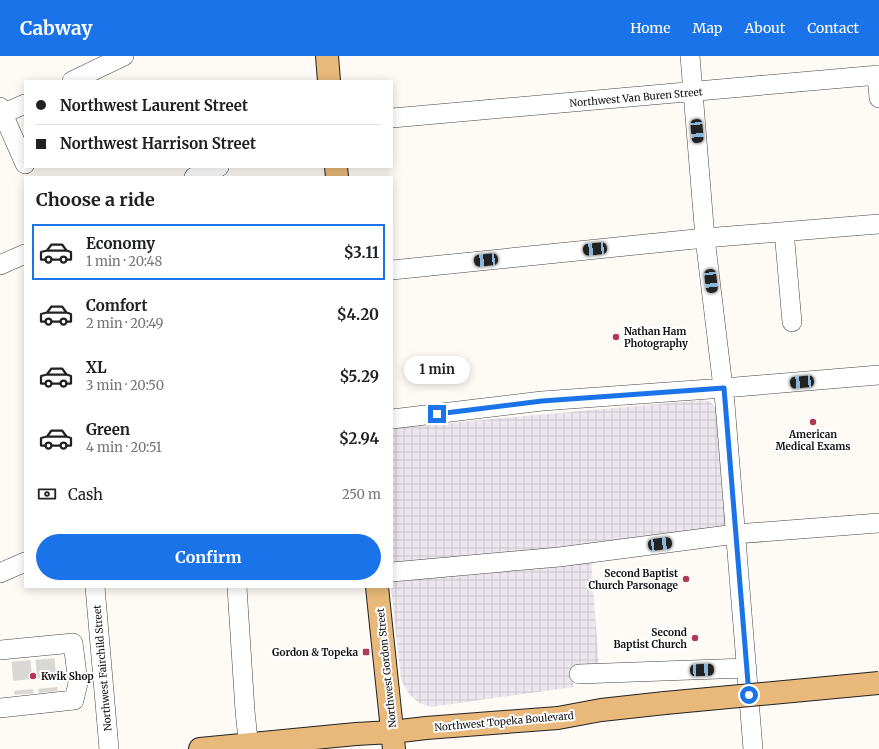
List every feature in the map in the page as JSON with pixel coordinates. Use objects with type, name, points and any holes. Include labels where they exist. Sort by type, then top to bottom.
[{"type":"main road","points":[[326,56],[329,80]]},
{"type":"main road","name":"Northwest Gordon Street","points":[[377,588],[393,740]]},
{"type":"main road","name":"Northwest Topeka Boulevard","points":[[200,749],[249,746],[356,734],[393,740],[426,728],[558,718],[601,710],[665,703],[879,683]]},
{"type":"street","points":[[74,80],[124,56]]},
{"type":"street","points":[[690,56],[705,238],[724,388],[753,749]]},
{"type":"street","points":[[878,75],[879,98]]},
{"type":"street","name":"Northwest Van Buren Street","points":[[393,118],[878,75]]},
{"type":"street","points":[[24,104],[1,112],[24,162]]},
{"type":"street","points":[[197,176],[217,168]]},
{"type":"street","points":[[393,270],[705,238],[879,224]]},
{"type":"street","points":[[785,232],[792,322]]},
{"type":"street","points":[[0,265],[24,254]]},
{"type":"street","points":[[393,419],[542,401],[879,375]]},
{"type":"street","points":[[393,572],[559,557],[736,534],[879,524]]},
{"type":"street","points":[[0,573],[24,562]]},
{"type":"street","name":"Northwest Fairchild Street","points":[[95,588],[109,749]]},
{"type":"street","points":[[237,588],[245,711],[249,746]]},
{"type":"street","points":[[0,650],[21,654],[44,652],[73,643],[100,639]]},
{"type":"street","points":[[0,708],[25,699],[48,697],[74,700],[78,683],[73,643]]},
{"type":"street","points":[[579,674],[747,668]]},
{"type":"shaded area","points":[[703,400],[711,402],[716,409],[727,545],[591,559],[599,667],[572,669],[573,687],[431,707],[419,703],[409,694],[401,680],[391,588],[393,588],[393,428]]},
{"type":"tunnel","points":[[45,659],[48,692]]},
{"type":"tunnel","points":[[21,661],[24,694]]},
{"type":"place","name":"Nathan Ham Photography","points":[[616,337]]},
{"type":"place","name":"American Medical Exams","points":[[813,422]]},
{"type":"place","name":"Second Baptist Church Parsonage","points":[[686,579]]},
{"type":"place","name":"Second Baptist Church","points":[[695,638]]},
{"type":"place","name":"Gordon & Topeka","points":[[366,652]]},
{"type":"place","name":"Kwik Shop","points":[[33,676]]},
{"type":"route","points":[[437,414],[542,401],[724,388],[749,695]]}]
